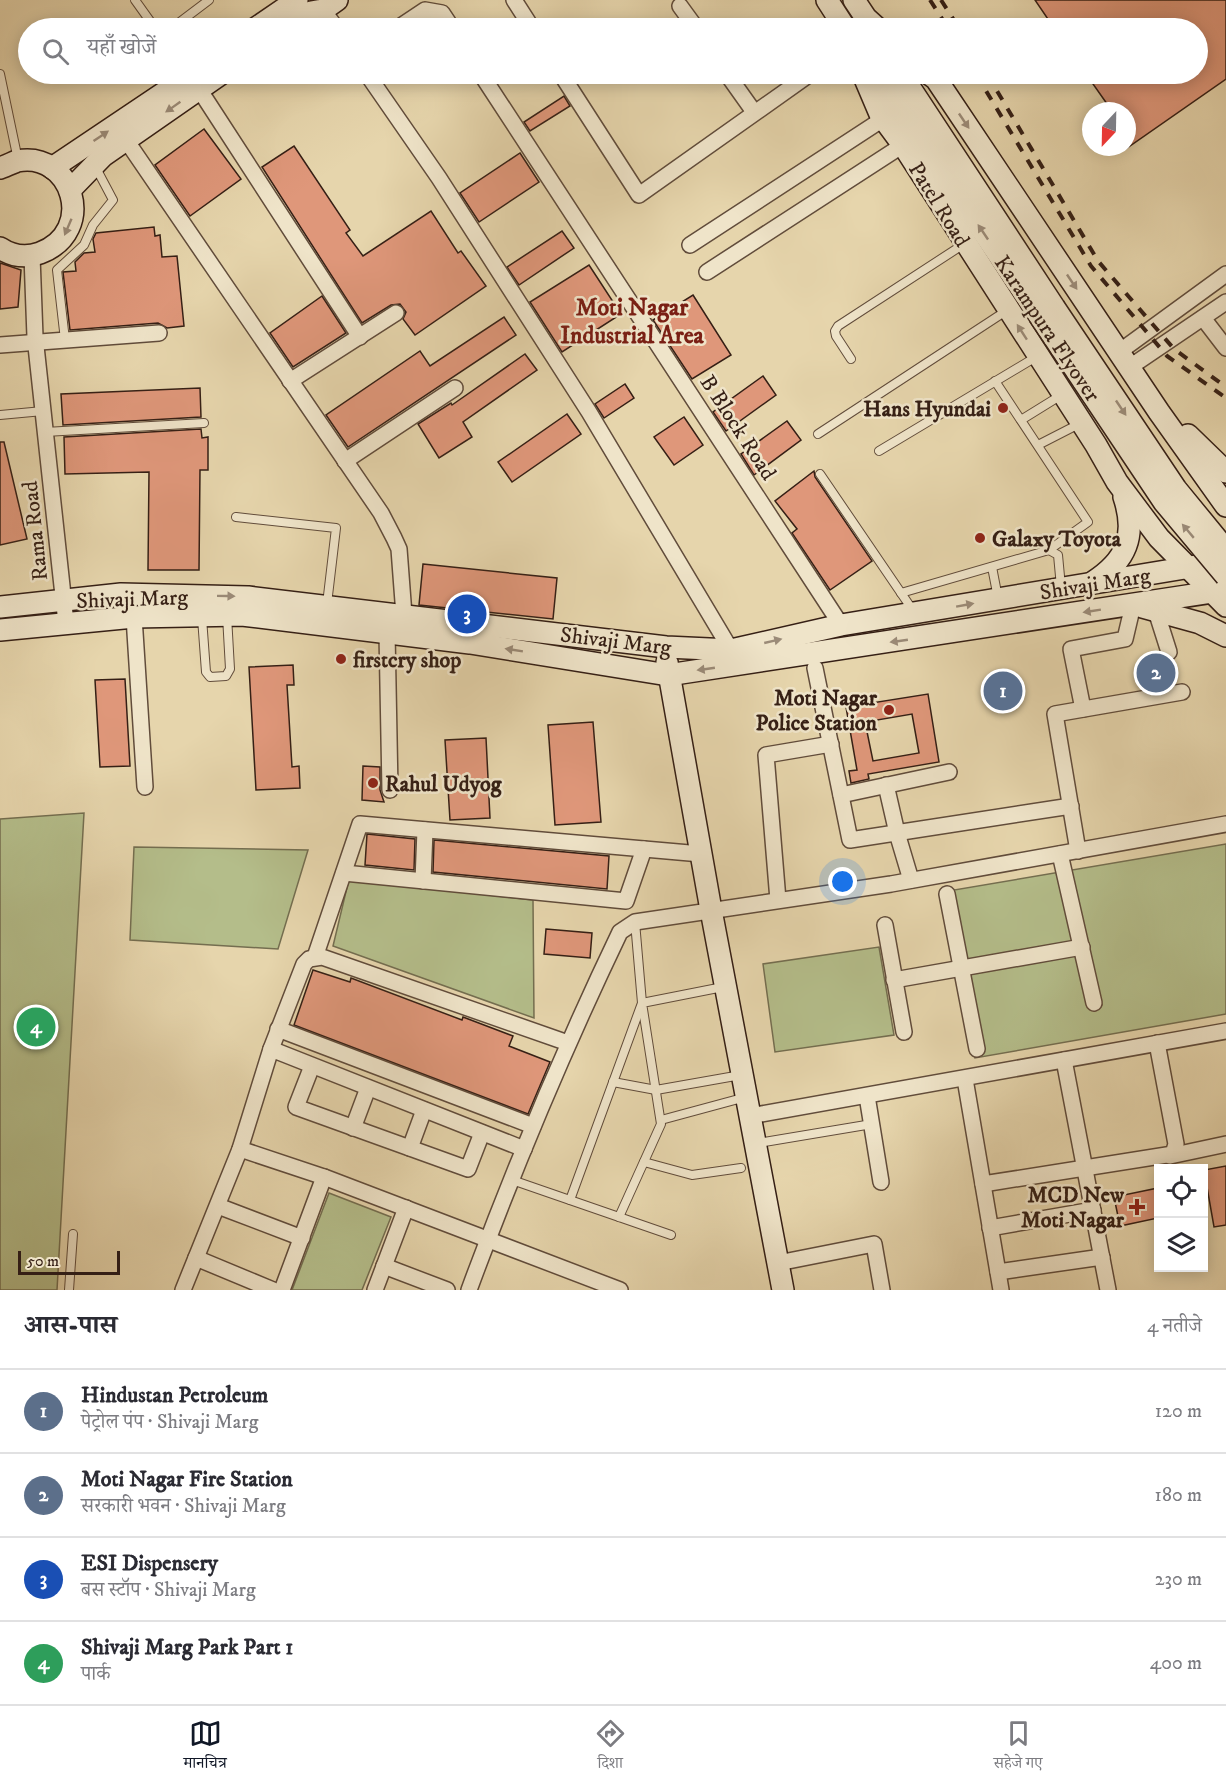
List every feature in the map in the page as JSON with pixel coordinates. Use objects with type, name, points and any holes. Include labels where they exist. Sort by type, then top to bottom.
[{"type":"main road","points":[[271,18],[297,0]]},
{"type":"main road","points":[[827,0],[839,18]]},
{"type":"main road","points":[[854,0],[867,18]]},
{"type":"main road","points":[[302,18],[330,5]]},
{"type":"main road","points":[[52,168],[182,84]]},
{"type":"main road","points":[[70,190],[103,156],[126,140],[185,84]]},
{"type":"main road","name":"Patel Road","points":[[867,84],[883,119],[903,145],[1096,445],[1117,482],[1160,538],[1188,568],[1221,596]]},
{"type":"main road","name":"Karampura Flyover","points":[[884,84],[1176,489],[1226,550]]},
{"type":"main road","name":"Karampura Flyover","points":[[907,84],[1164,502],[1226,576]]},
{"type":"main road","points":[[939,84],[1154,404],[1226,506]]},
{"type":"main road","points":[[0,248],[17,255],[32,256],[52,248],[68,232],[74,211],[66,181],[52,168],[36,162],[9,164]]},
{"type":"main road","points":[[1096,445],[1105,454],[1117,460],[1130,461],[1142,457],[1153,449],[1160,438],[1162,425],[1154,404]]},
{"type":"main road","points":[[1154,404],[1226,472]]},
{"type":"main road","points":[[1090,584],[1110,571],[1119,561],[1129,538],[1129,513],[1117,482]]},
{"type":"main road","name":"Shivaji Marg","points":[[0,608],[121,594],[248,597],[666,647],[731,650],[840,625],[1226,561]]},
{"type":"main road","name":"Shivaji Marg","points":[[0,630],[134,616],[242,615],[470,643],[668,675],[1133,605],[1221,596]]},
{"type":"main road","points":[[1133,605],[1200,623],[1226,636]]},
{"type":"main road","points":[[666,647],[668,675],[778,1263],[777,1289]]},
{"type":"street","points":[[514,0],[526,18]]},
{"type":"street","points":[[680,6],[689,18]]},
{"type":"street","points":[[413,18],[425,10],[442,13],[445,18]]},
{"type":"street","points":[[195,84],[360,337]]},
{"type":"street","points":[[374,84],[439,178],[583,402],[731,650]]},
{"type":"street","name":"B Block Road","points":[[488,84],[840,625]]},
{"type":"street","points":[[567,84],[639,195],[795,84]]},
{"type":"street","points":[[734,84],[754,112]]},
{"type":"street","points":[[690,245],[883,119]]},
{"type":"street","points":[[126,140],[381,513],[394,538],[401,561],[404,615]]},
{"type":"street","points":[[707,272],[903,145]]},
{"type":"street","name":"Rama Road","points":[[32,256],[35,342],[66,623]]},
{"type":"street","points":[[1125,360],[1226,274]]},
{"type":"street","points":[[1125,360],[1203,318],[1226,302]]},
{"type":"street","points":[[290,381],[396,314]]},
{"type":"street","points":[[1203,318],[1226,348]]},
{"type":"street","points":[[0,345],[159,333]]},
{"type":"street","points":[[345,461],[455,388]]},
{"type":"street","points":[[1083,709],[1071,650],[1125,639],[1133,605]]},
{"type":"street","points":[[1156,611],[1169,652]]},
{"type":"street","points":[[134,616],[145,786]]},
{"type":"street","points":[[387,633],[390,790]]},
{"type":"street","points":[[815,668],[850,840],[1071,806]]},
{"type":"street","points":[[1078,851],[1055,714],[1182,692]]},
{"type":"street","points":[[778,900],[766,755],[831,744]]},
{"type":"street","points":[[841,795],[949,772]]},
{"type":"street","points":[[886,785],[911,880]]},
{"type":"street","points":[[315,957],[360,824],[701,854]]},
{"type":"street","points":[[469,1290],[487,1240],[568,1043],[620,932],[635,922],[911,880],[1226,824]]},
{"type":"street","points":[[423,881],[425,830]]},
{"type":"street","points":[[344,873],[626,901],[644,849]]},
{"type":"street","points":[[1060,854],[1094,1003]]},
{"type":"street","points":[[947,894],[978,1049]]},
{"type":"street","points":[[885,925],[903,1032]]},
{"type":"street","points":[[894,980],[1082,947]]},
{"type":"street","points":[[183,1290],[240,1149],[271,1049],[304,964],[315,957],[322,957],[568,1043]]},
{"type":"street","points":[[278,1029],[533,1126]]},
{"type":"street","points":[[749,1106],[867,1096],[1226,1031]]},
{"type":"street","points":[[1157,1043],[1176,1144],[1170,1156]]},
{"type":"street","points":[[271,1049],[524,1149]]},
{"type":"street","points":[[1064,1060],[1108,1290]]},
{"type":"street","points":[[312,1065],[296,1107],[468,1169],[482,1133]]},
{"type":"street","points":[[965,1079],[1001,1290]]},
{"type":"street","points":[[353,1128],[368,1088]]},
{"type":"street","points":[[867,1096],[880,1182]]},
{"type":"street","points":[[410,1148],[424,1110]]},
{"type":"street","points":[[983,1184],[1170,1156],[1226,1144]]},
{"type":"street","points":[[240,1149],[324,1177],[620,1290]]},
{"type":"street","points":[[282,1290],[324,1177]]},
{"type":"street","points":[[218,1206],[302,1238]]},
{"type":"street","points":[[375,1290],[406,1209]]},
{"type":"street","points":[[990,1228],[1093,1210]]},
{"type":"street","points":[[778,1263],[874,1244],[882,1290]]},
{"type":"street","points":[[998,1272],[1102,1257]]},
{"type":"street","points":[[196,1258],[273,1290]]},
{"type":"street","points":[[384,1266],[447,1290]]},
{"type":"lane","points":[[135,0],[148,18]]},
{"type":"lane","points":[[185,18],[209,0]]},
{"type":"lane","points":[[0,74],[9,164]]},
{"type":"lane","points":[[65,340],[57,270],[84,245],[93,225],[113,200],[95,165]]},
{"type":"lane","points":[[851,359],[836,336],[835,331],[838,326],[965,243]]},
{"type":"lane","points":[[818,434],[1008,310]]},
{"type":"lane","points":[[879,451],[1038,356]]},
{"type":"lane","points":[[901,593],[1049,550],[1088,522],[995,381]]},
{"type":"lane","points":[[1021,420],[1063,394]]},
{"type":"lane","points":[[0,415],[43,411]]},
{"type":"lane","points":[[1038,445],[1081,422]]},
{"type":"lane","points":[[45,432],[204,423]]},
{"type":"lane","points":[[820,474],[915,613]]},
{"type":"lane","points":[[236,517],[336,528],[326,606]]},
{"type":"lane","points":[[1049,550],[1059,555],[1061,589]]},
{"type":"lane","points":[[992,567],[998,599]]},
{"type":"lane","points":[[202,615],[206,672],[210,677],[226,676],[230,669],[226,615]]},
{"type":"lane","points":[[619,1217],[661,1124],[642,1003],[635,922]]},
{"type":"lane","points":[[642,1003],[726,987]]},
{"type":"lane","points":[[570,1200],[642,1003]]},
{"type":"lane","points":[[613,1082],[656,1090],[742,1075]]},
{"type":"lane","points":[[660,1120],[749,1106]]},
{"type":"lane","points":[[756,1143],[872,1124]]},
{"type":"lane","points":[[644,1162],[692,1175],[741,1167]]},
{"type":"lane","points":[[512,1180],[671,1235]]},
{"type":"lane","points":[[69,1290],[73,1233]]},
{"type":"green space","points":[[84,813],[57,1290],[0,1290],[0,819]]},
{"type":"green space","points":[[1226,844],[1226,1014],[975,1058],[942,892]]},
{"type":"green space","points":[[134,847],[308,850],[278,949],[130,940]]},
{"type":"green space","points":[[349,879],[533,900],[534,1018],[333,946]]},
{"type":"green space","points":[[879,947],[894,1035],[775,1052],[763,964]]},
{"type":"green space","points":[[329,1193],[391,1217],[362,1290],[292,1290]]},
{"type":"building","points":[[1035,0],[1226,0],[1226,79],[1136,142],[1136,102],[1106,102],[1093,84],[1208,84],[1208,18],[1047,18]]},
{"type":"building","points":[[564,96],[570,106],[530,131],[524,122]]},
{"type":"building","points":[[204,129],[241,179],[190,216],[155,165]]},
{"type":"building","points":[[294,146],[350,230],[346,233],[363,256],[431,211],[458,253],[461,251],[486,286],[415,335],[403,319],[406,312],[400,304],[391,305],[362,323],[262,167]]},
{"type":"building","points":[[520,153],[539,182],[479,222],[460,193]]},
{"type":"building","points":[[154,227],[155,236],[160,235],[162,257],[177,256],[184,326],[167,328],[158,323],[70,330],[63,272],[76,271],[75,262],[84,253],[95,252],[93,239],[96,233]]},
{"type":"building","points":[[562,231],[574,248],[519,285],[507,267]]},
{"type":"building","points":[[0,263],[21,270],[18,307],[0,309]]},
{"type":"building","points":[[589,265],[621,314],[562,352],[530,302]]},
{"type":"building","points":[[693,295],[731,355],[692,379],[653,320]]},
{"type":"building","points":[[322,296],[346,333],[293,367],[270,333]]},
{"type":"building","points":[[504,317],[516,335],[348,447],[326,415],[420,351],[430,366]]},
{"type":"building","points":[[525,354],[537,370],[463,422],[472,437],[439,458],[418,424],[451,403],[452,405]]},
{"type":"building","points":[[763,376],[776,395],[726,431],[713,412]]},
{"type":"building","points":[[625,384],[634,398],[604,418],[595,404]]},
{"type":"building","points":[[200,388],[201,417],[63,425],[61,394]]},
{"type":"building","points":[[567,414],[581,434],[512,482],[498,462]]},
{"type":"building","points":[[684,417],[703,445],[674,465],[654,437]]},
{"type":"building","points":[[787,421],[801,440],[754,475],[741,454]]},
{"type":"building","points":[[201,429],[202,438],[208,437],[208,470],[200,470],[199,570],[148,570],[149,472],[65,474],[64,437]]},
{"type":"building","points":[[0,442],[4,442],[27,539],[0,545]]},
{"type":"building","points":[[814,471],[815,477],[872,561],[830,590],[792,533],[797,529],[775,501]]},
{"type":"building","points":[[423,564],[557,578],[553,619],[419,605]]},
{"type":"building","points":[[293,665],[294,685],[287,685],[292,767],[299,766],[300,788],[256,790],[249,667]]},
{"type":"building","points":[[125,679],[130,766],[100,767],[95,680]]},
{"type":"building","points":[[928,694],[939,762],[868,774],[869,779],[851,783],[849,771],[857,770],[846,707]],"holes":[[[912,714],[919,753],[873,761],[865,722]]]},
{"type":"building","points":[[593,722],[601,822],[555,825],[548,725]]},
{"type":"building","points":[[486,738],[490,818],[450,820],[445,740]]},
{"type":"building","name":"Rahul Udyog","points":[[363,766],[380,767],[380,790],[384,802],[362,800]]},
{"type":"building","points":[[367,834],[415,839],[414,870],[365,865]]},
{"type":"building","points":[[434,840],[609,856],[607,889],[433,872]]},
{"type":"building","points":[[546,929],[592,933],[590,958],[544,954]]},
{"type":"building","points":[[313,970],[350,982],[351,978],[462,1020],[463,1017],[513,1036],[509,1046],[550,1062],[528,1114],[294,1025]]},
{"type":"building","points":[[1226,1166],[1226,1225],[1214,1227],[1208,1193],[1208,1169]]},
{"type":"building","name":"MCD New Moti Nagar","points":[[1154,1189],[1154,1219],[1120,1226],[1114,1197]]},
{"type":"railway","points":[[930,0],[942,18]]},
{"type":"railway","points":[[941,0],[953,18]]},
{"type":"railway","points":[[982,84],[1091,266],[1167,356],[1226,398]]},
{"type":"railway","points":[[993,84],[1098,261],[1174,349],[1226,387]]},
{"type":"place","name":"Hans Hyundai","points":[[1003,408]]},
{"type":"place","name":"Galaxy Toyota","points":[[980,538]]},
{"type":"place","name":"ESI Dispensery","points":[[467,614]]},
{"type":"place","name":"firstcry shop","points":[[341,659]]},
{"type":"place","name":"Moti Nagar Fire Station","points":[[1156,673]]},
{"type":"place","name":"Hindustan Petroleum","points":[[1003,691]]},
{"type":"place","name":"Moti Nagar Police Station","points":[[889,710]]},
{"type":"place","name":"Rahul Udyog","points":[[373,783]]},
{"type":"place","name":"Shivaji Marg Park Part 1","points":[[36,1027]]},
{"type":"place","name":"MCD New Moti Nagar","points":[[1137,1207]]},
{"type":"district","name":"Moti Nagar Industrial Area","points":[[632,321]]}]
